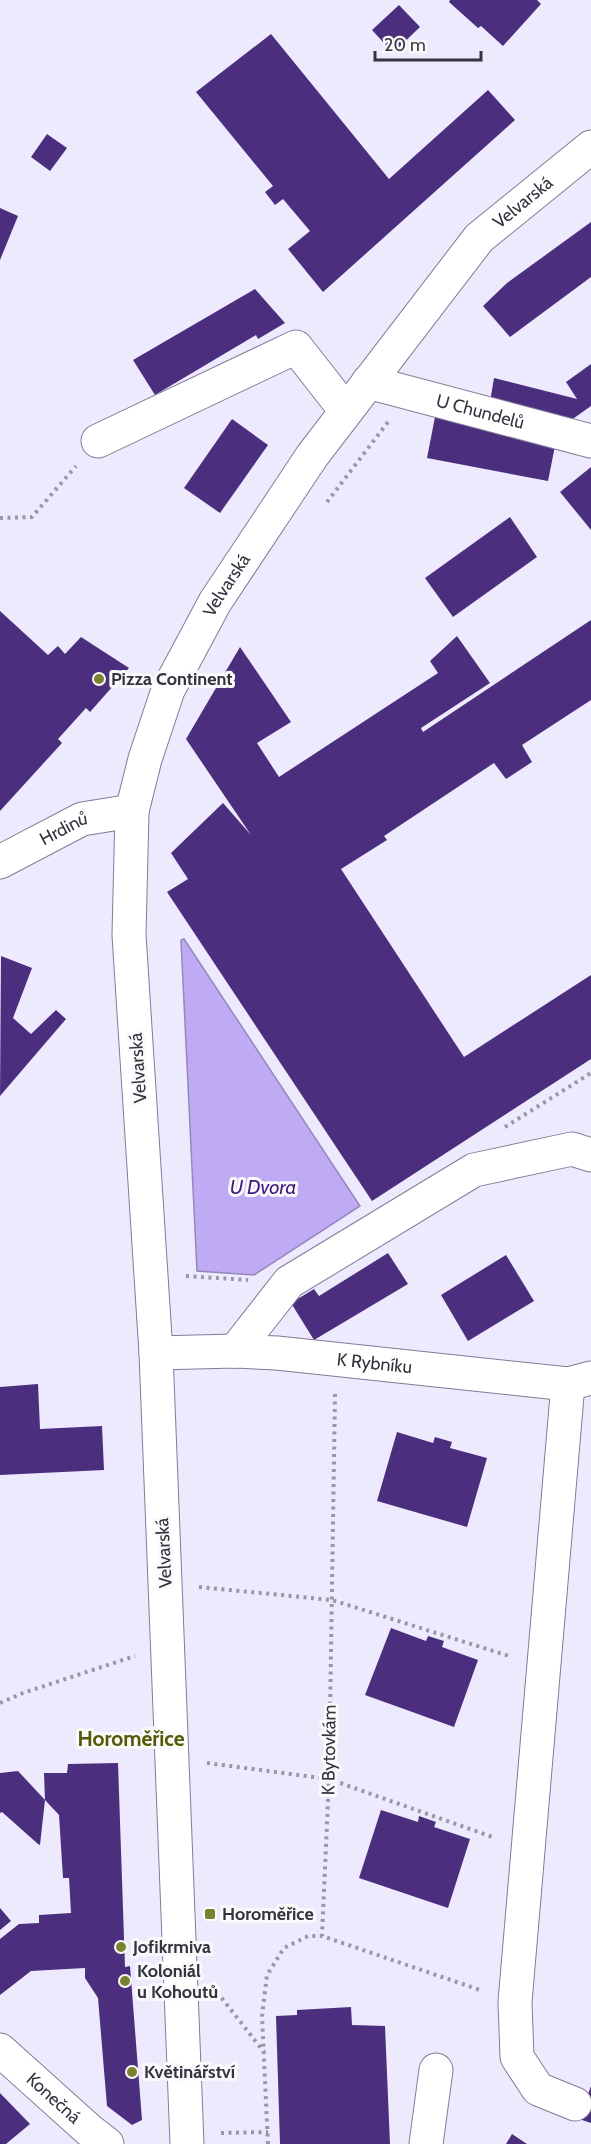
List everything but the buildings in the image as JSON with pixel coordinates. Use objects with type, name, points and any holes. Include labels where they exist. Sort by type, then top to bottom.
[{"type":"main road","name":"Velvarská","points":[[187,2144],[156,1353],[129,935],[132,811],[145,759],[168,690],[178,670],[215,602],[312,456],[479,238],[591,147]]},
{"type":"main road","points":[[98,441],[296,347],[346,411]]},
{"type":"main road","name":"U Chundelů","points":[[368,382],[591,441]]},
{"type":"main road","name":"Hrdinů","points":[[0,862],[82,819],[132,811]]},
{"type":"main road","points":[[235,1351],[289,1282],[474,1170],[573,1149],[591,1155]]},
{"type":"main road","name":"K Rybníku","points":[[156,1353],[235,1351],[277,1353],[579,1381]]},
{"type":"main road","points":[[575,2104],[538,2089],[517,2057],[515,2002],[544,1666],[579,1381]]},
{"type":"main road","name":"Konečná","points":[[0,2050],[107,2144]]},
{"type":"main road","points":[[426,2144],[436,2070]]},
{"type":"path","points":[[322,508],[409,394]]},
{"type":"path","points":[[0,518],[32,517],[98,441]]},
{"type":"path","name":"K Bytovkám","points":[[322,1936],[329,1779],[335,1360]]},
{"type":"path","points":[[195,1586],[332,1600],[544,1666]]},
{"type":"path","points":[[0,1703],[34,1689],[169,1646]]},
{"type":"path","points":[[204,1763],[329,1779],[528,1850]]},
{"type":"path","points":[[268,2144],[262,2016],[267,1975],[284,1948],[308,1936],[322,1936],[515,2002]]},
{"type":"path","points":[[215,1989],[264,2052]]},
{"type":"path","points":[[221,2133],[268,2132]]},
{"type":"water","name":"U Dvora","points":[[184,939],[360,1206],[254,1275],[197,1271],[181,940]]},
{"type":"place","name":"Pizza Continent","points":[[99,679]]},
{"type":"place","name":"Horoměřice","points":[[210,1914]]},
{"type":"place","name":"Jofikrmiva","points":[[121,1947]]},
{"type":"place","name":"Koloniál u Kohoutů","points":[[125,1981]]},
{"type":"place","name":"Květinářství","points":[[132,2072]]},
{"type":"district","name":"Horoměřice","points":[[131,1739]]}]
